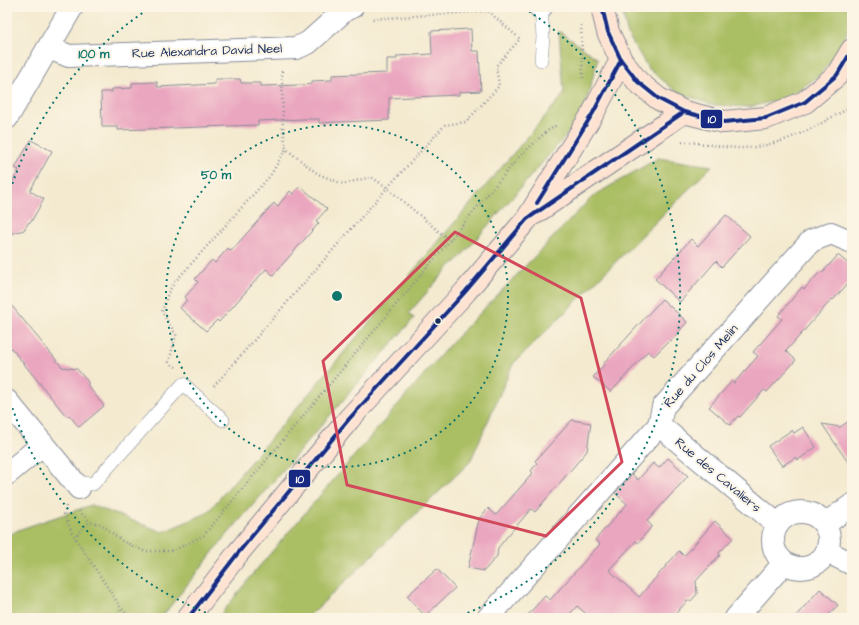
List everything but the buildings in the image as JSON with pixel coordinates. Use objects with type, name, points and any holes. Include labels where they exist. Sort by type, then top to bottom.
[{"type":"main road","points":[[602,7],[608,32],[621,60],[638,82],[659,99],[684,112],[724,122],[766,118],[805,102],[844,76],[852,50]]},
{"type":"main road","points":[[188,618],[238,553],[349,419],[465,292],[527,219],[593,113],[621,60]]},
{"type":"main road","points":[[527,219],[684,112]]},
{"type":"street","points":[[7,118],[72,7]]},
{"type":"street","name":"Rue Alexandra David Neel","points":[[49,48],[69,56],[296,48],[308,43],[345,10],[352,7]]},
{"type":"street","name":"Rue du Clos Melin","points":[[488,618],[659,426],[663,408],[811,241],[831,233],[852,242]]},
{"type":"street","points":[[7,401],[76,485]]},
{"type":"street","name":"Rue des Cavaliers","points":[[659,426],[777,524]]},
{"type":"street","points":[[7,474],[42,444]]},
{"type":"street","points":[[825,524],[852,505]]},
{"type":"street","points":[[796,512],[807,513],[825,524],[829,533],[830,542],[828,552],[823,560],[804,568],[793,567],[784,563],[776,553],[772,543],[773,533],[777,524],[785,516],[796,512]]},
{"type":"street","points":[[828,552],[852,564]]},
{"type":"street","points":[[736,618],[784,563]]},
{"type":"lane","points":[[540,7],[543,37],[541,60]]},
{"type":"lane","points":[[76,485],[93,484],[183,384],[223,420]]},
{"type":"path","points":[[202,400],[387,188],[445,125],[466,122],[499,86],[496,66],[520,39],[488,11],[370,19]]},
{"type":"path","points":[[581,21],[582,86]]},
{"type":"path","points":[[183,384],[183,373],[169,362],[176,335],[162,312],[168,292],[174,284],[270,176],[286,149],[283,130],[282,49]]},
{"type":"path","points":[[76,539],[78,533],[90,522],[101,524],[122,541],[144,550],[173,551],[204,535],[519,157],[547,131],[560,123]]},
{"type":"path","points":[[286,149],[318,174],[343,184],[371,177],[387,188],[450,241]]},
{"type":"path","points":[[76,485],[70,495],[64,514],[72,533],[121,608],[130,618]]},
{"type":"path","points":[[116,618],[121,608]]},
{"type":"highlighted area","points":[[455,232],[581,298],[622,462],[546,536],[347,485],[323,361]]},
{"type":"green space","points":[[621,7],[852,7],[852,18],[841,48],[818,77],[786,98],[750,107],[712,105],[677,92],[648,68],[628,35]]},
{"type":"green space","points":[[559,31],[598,59],[582,117],[458,260],[449,267],[409,313],[414,318],[221,542],[161,618],[7,618],[7,537],[18,530],[91,505],[163,532],[207,513],[564,94]]},
{"type":"green space","points":[[658,158],[712,166],[513,364],[470,462],[307,618],[218,618],[257,569],[451,343],[593,196]]},
{"type":"transit line","name":"10","points":[[602,7],[608,32],[621,60],[638,82],[659,99],[684,112],[724,122],[766,118],[805,102],[837,75],[852,50]]},
{"type":"transit line","name":"10","points":[[537,203],[593,113],[621,60]]},
{"type":"transit line","name":"10","points":[[188,618],[238,553],[349,419],[465,292],[527,219],[684,112]]}]
